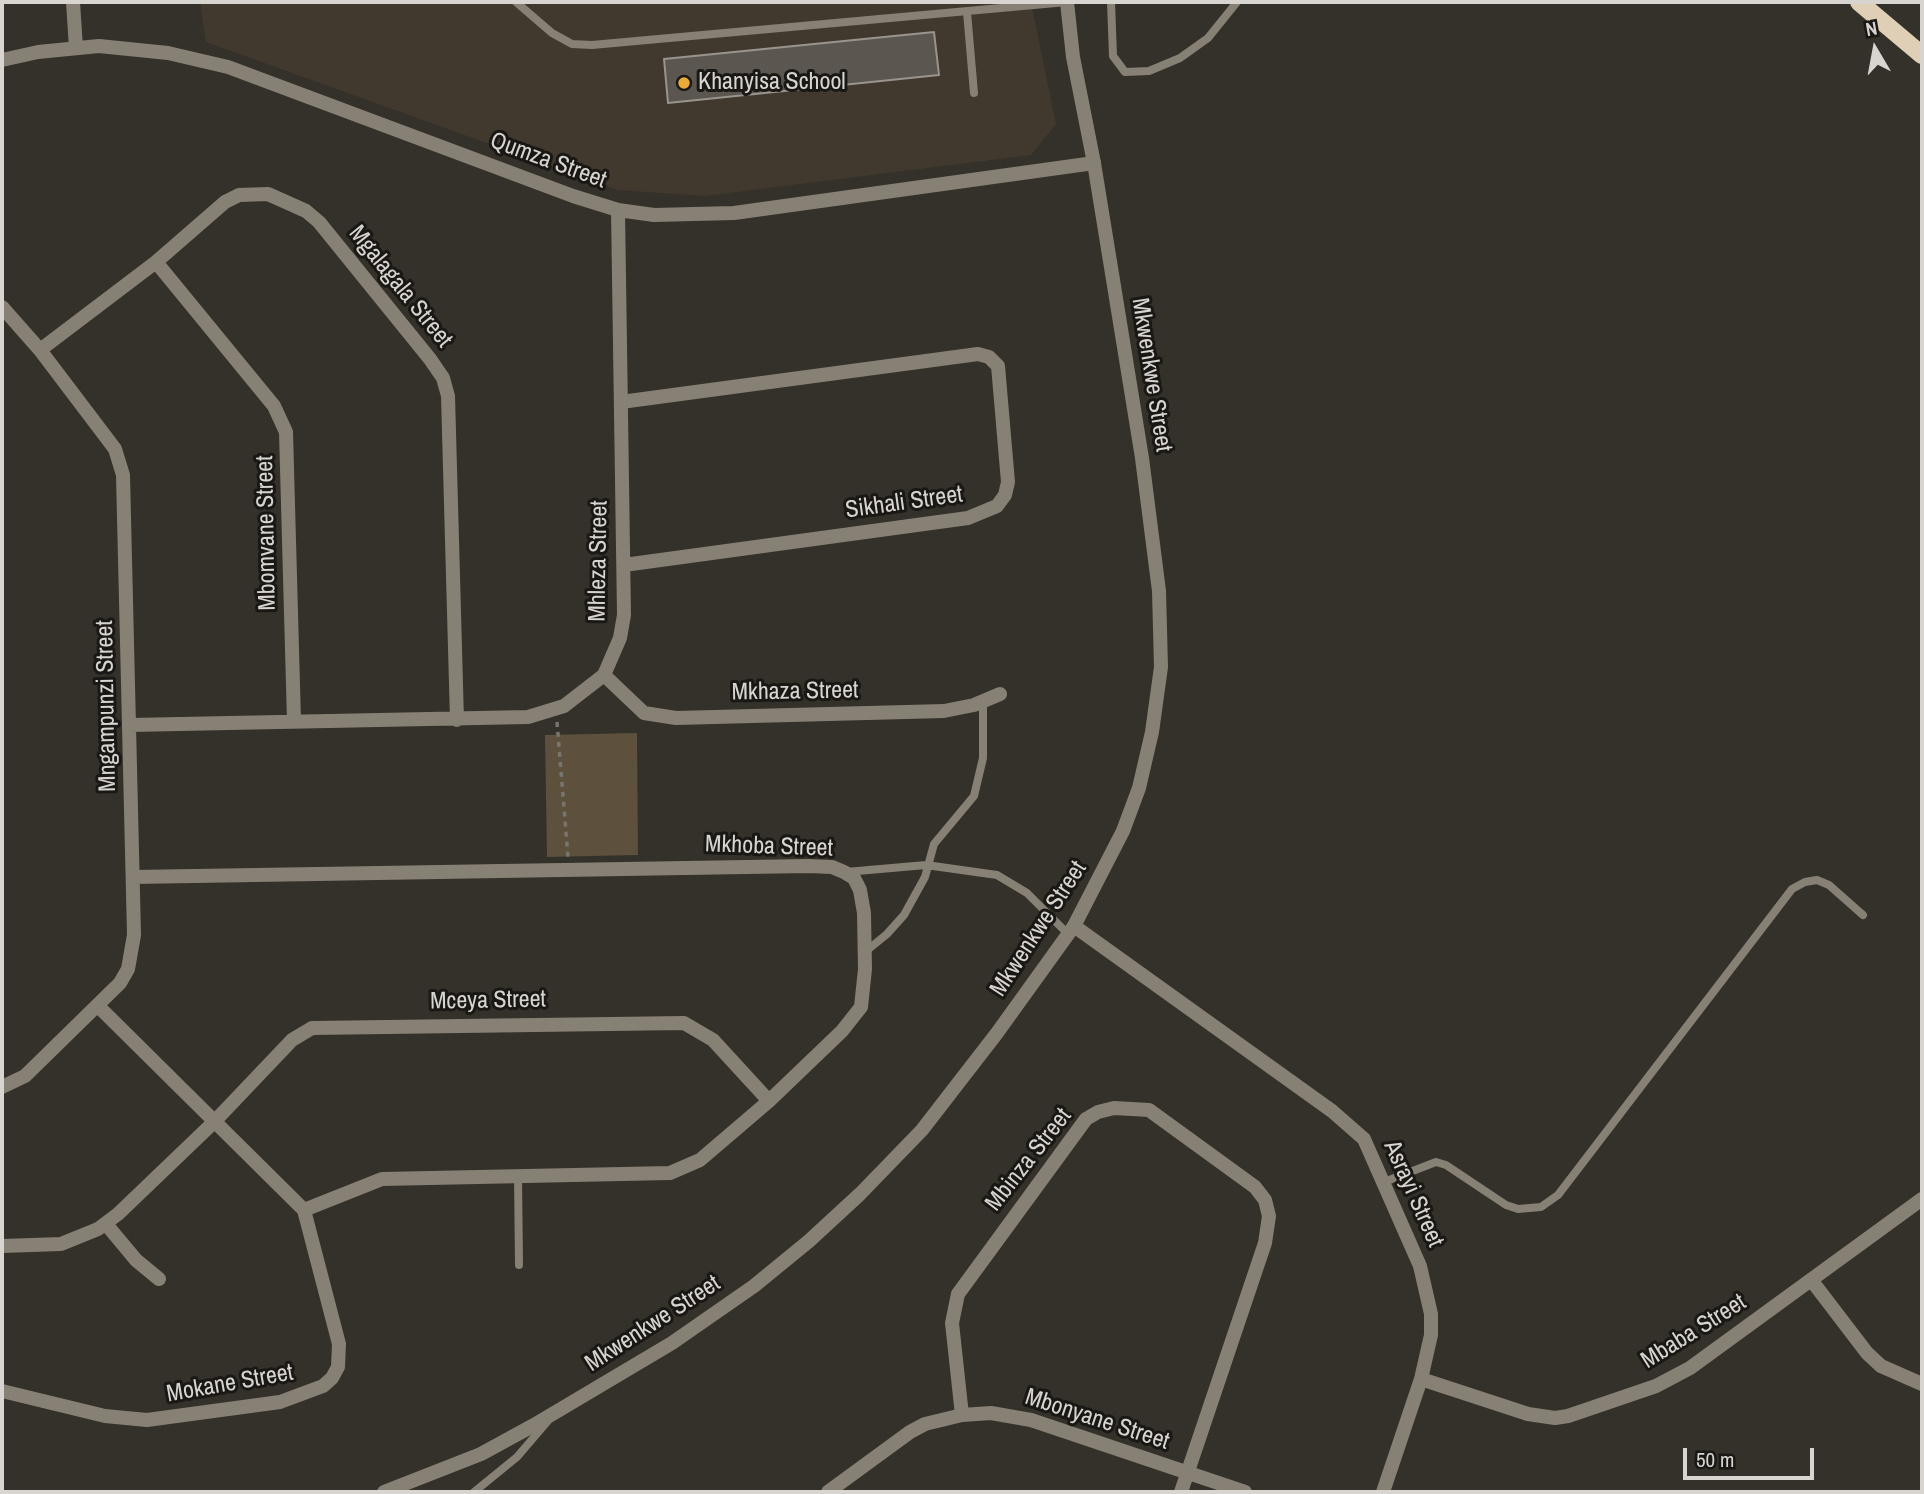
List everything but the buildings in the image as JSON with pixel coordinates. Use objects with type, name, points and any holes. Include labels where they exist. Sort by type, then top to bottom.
[{"type":"main road","points":[[1859,2],[1922,55]]},
{"type":"street","points":[[73,2],[76,48]]},
{"type":"street","name":"Mkwenkwe Street","points":[[384,1492],[481,1454],[672,1343],[754,1286],[860,1194],[922,1130],[1071,930],[1124,831],[1139,788],[1152,732],[1161,667],[1159,592],[1150,514],[1094,163],[1073,57],[1067,2]]},
{"type":"street","name":"Qumza Street","points":[[2,60],[38,52],[76,48],[126,47],[228,67],[618,210],[706,216],[1094,163]]},
{"type":"street","name":"Mgalagala Street","points":[[40,350],[156,262],[225,202],[246,194],[268,194],[306,211],[319,222],[443,378],[451,413],[457,720]]},
{"type":"street","name":"Mhleza Street","points":[[604,675],[620,638],[624,565],[618,210]]},
{"type":"street","name":"Mbomvane Street","points":[[156,262],[274,406],[286,432],[294,721]]},
{"type":"street","name":"Mngampunzi Street","points":[[2,307],[40,350],[115,449],[123,475],[133,877],[133,953],[120,983],[25,1076],[2,1087]]},
{"type":"street","name":"Sikhali Street","points":[[621,402],[978,354],[989,357],[998,366],[1008,482],[1005,495],[997,506],[968,518],[624,565]]},
{"type":"street","points":[[130,724],[528,717],[556,710],[604,675]]},
{"type":"street","name":"Mkhaza Street","points":[[604,675],[644,713],[659,717],[944,711],[1000,694]]},
{"type":"street","name":"Mkhoba Street","points":[[133,877],[808,866],[832,867],[854,878],[860,890],[865,952],[861,1007],[853,1019],[769,1101],[713,1151],[686,1168],[670,1172],[382,1179],[304,1210]]},
{"type":"street","name":"Asrayi Street","points":[[1071,930],[1352,1126],[1364,1139],[1420,1266],[1427,1289],[1431,1335],[1421,1379],[1382,1492]]},
{"type":"street","points":[[98,1006],[304,1210]]},
{"type":"street","name":"Mceya Street","points":[[214,1122],[292,1040],[312,1028],[327,1026],[684,1023],[713,1040],[769,1101]]},
{"type":"street","name":"Mbinza Street","points":[[962,1415],[952,1323],[958,1294],[1086,1119],[1098,1112],[1114,1108],[1149,1110],[1255,1187],[1265,1200],[1269,1216],[1265,1243],[1181,1492]]},
{"type":"street","points":[[2,1246],[61,1244],[78,1239],[106,1224],[214,1122]]},
{"type":"street","name":"Mbaba Street","points":[[1421,1379],[1541,1417],[1568,1416],[1674,1378],[1812,1281],[1922,1199]]},
{"type":"street","name":"Mokane Street","points":[[2,1391],[105,1416],[147,1420],[280,1402],[323,1386],[332,1378],[338,1367],[339,1344],[304,1210]]},
{"type":"street","points":[[106,1224],[136,1260],[159,1279]]},
{"type":"street","points":[[1812,1281],[1867,1353],[1892,1373],[1922,1384]]},
{"type":"street","name":"Mbonyane Street","points":[[828,1492],[910,1432],[942,1418],[991,1413],[1031,1420],[1245,1492]]},
{"type":"lane","points":[[516,2],[552,33],[572,44],[592,45],[1067,2]]},
{"type":"lane","points":[[1111,2],[1114,56],[1125,72],[1137,72],[1149,71],[1180,58],[1208,38],[1237,2]]},
{"type":"lane","points":[[967,12],[974,93]]},
{"type":"lane","points":[[865,952],[904,915],[925,877],[926,865],[934,844],[974,796],[984,758],[983,701]]},
{"type":"lane","points":[[844,872],[926,865],[997,876],[1013,883],[1071,930]]},
{"type":"lane","points":[[1384,1182],[1436,1162],[1446,1164],[1506,1205],[1518,1209],[1541,1207],[1558,1195],[1792,889],[1805,882],[1817,880],[1829,885],[1863,915]]},
{"type":"lane","points":[[518,1175],[519,1265]]},
{"type":"lane","points":[[474,1492],[517,1457],[556,1412]]},
{"type":"path","points":[[556,710],[569,870]]},
{"type":"shaded area","name":"Khanyisa School","points":[[200,2],[1031,2],[1056,124],[1031,155],[705,196],[617,190],[206,42]]},
{"type":"shaded area","points":[[637,733],[638,855],[547,857],[545,735]]},
{"type":"place","name":"Khanyisa School","points":[[684,83]]}]
